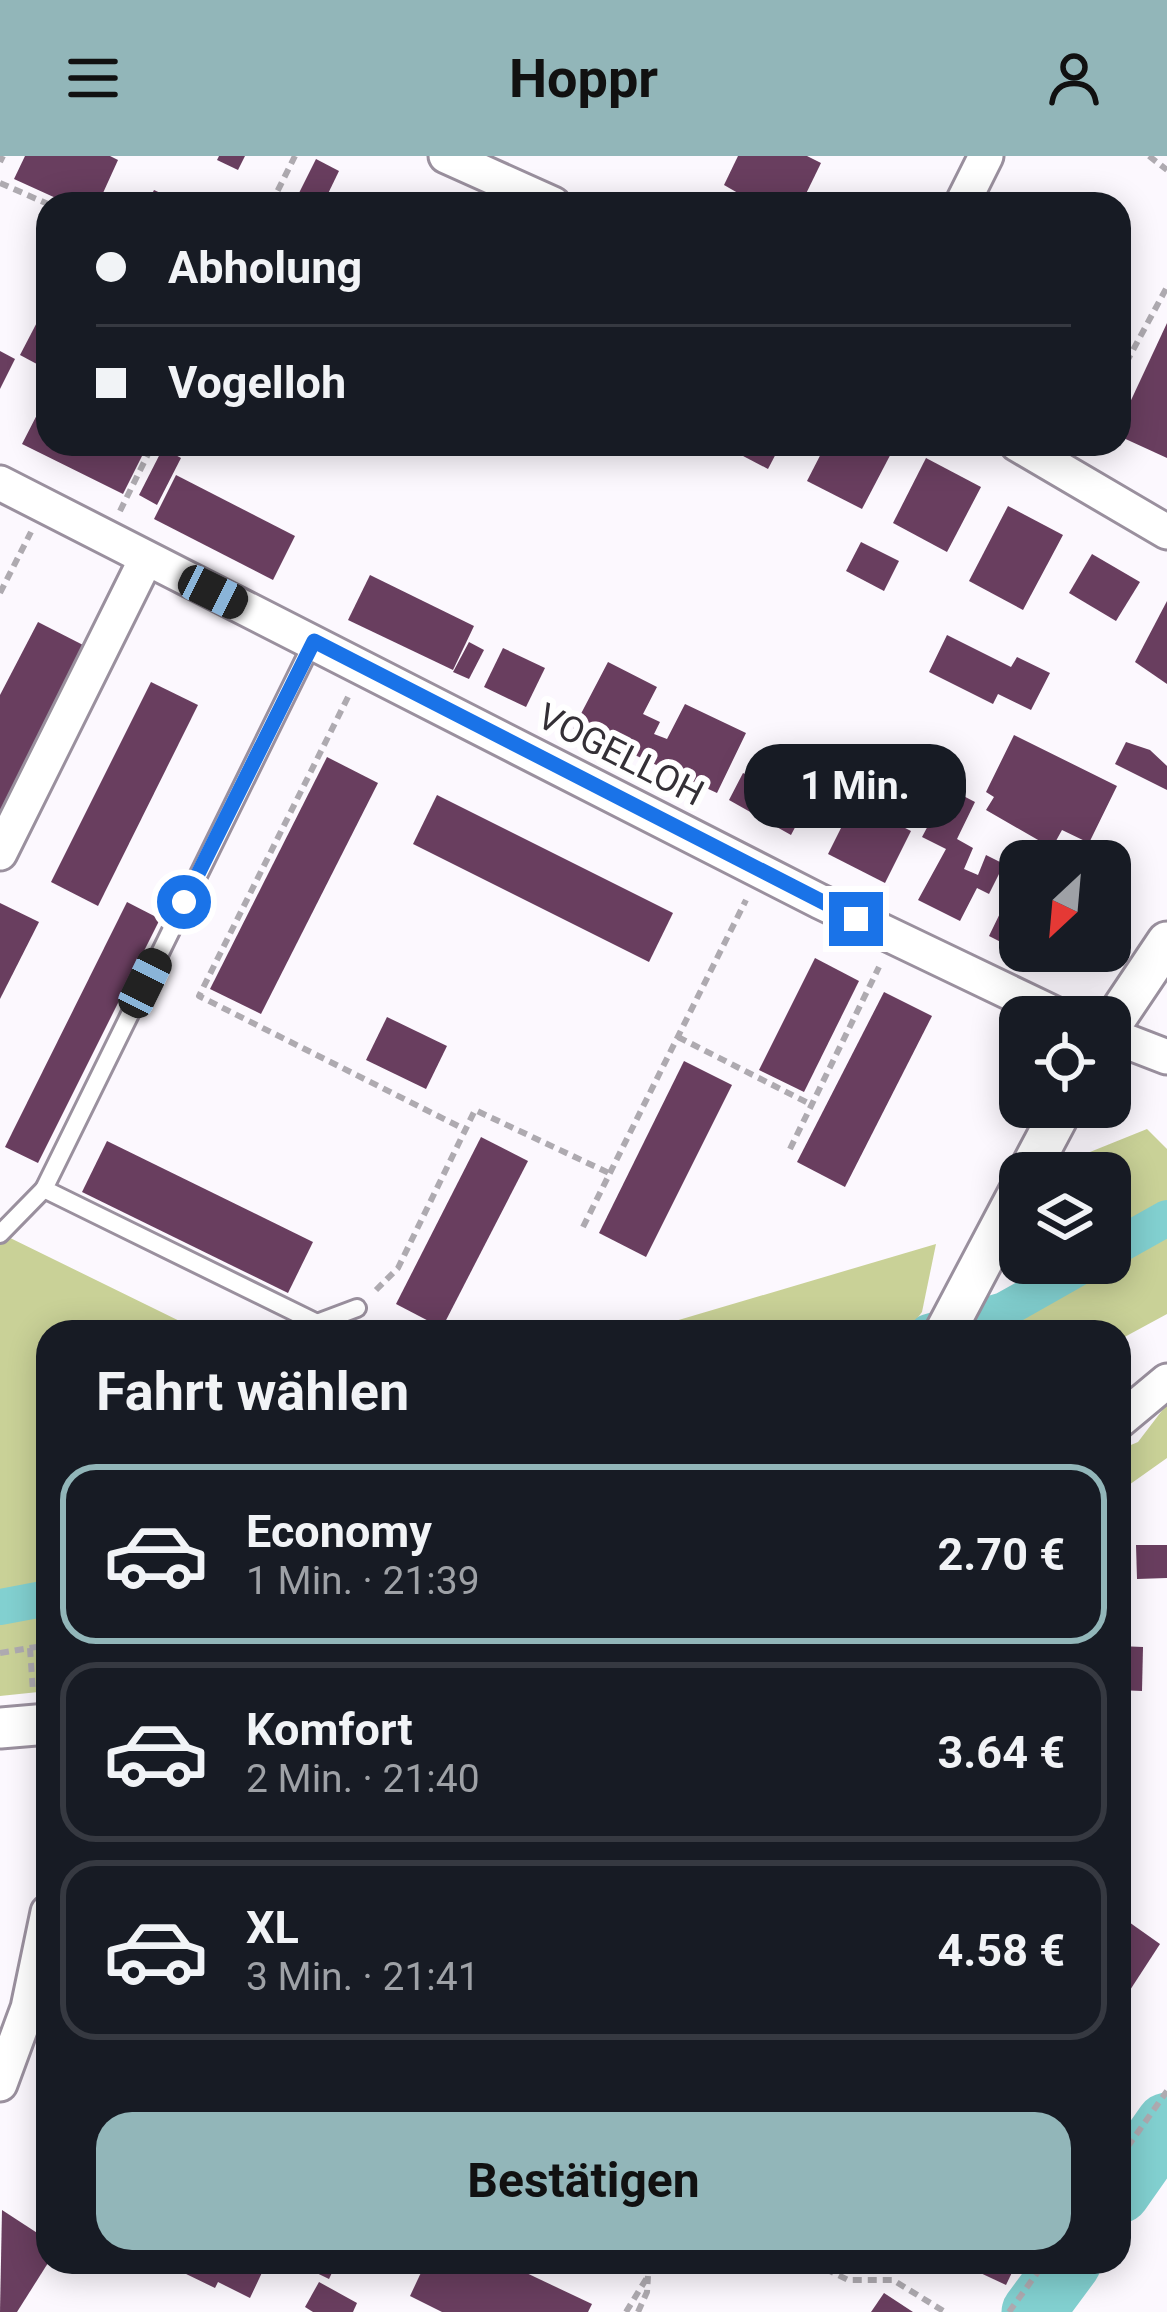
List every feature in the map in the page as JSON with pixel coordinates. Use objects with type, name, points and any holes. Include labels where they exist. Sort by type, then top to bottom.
[{"type":"street","points":[[446,156],[502,167],[536,192]]},
{"type":"street","points":[[968,192],[986,156]]},
{"type":"street","points":[[1038,456],[1167,532]]},
{"type":"street","name":"VOGELLOH","points":[[0,483],[1016,996]]},
{"type":"street","points":[[0,853],[146,559]]},
{"type":"street","points":[[1131,998],[1167,942]]},
{"type":"street","points":[[1131,1041],[1167,1057]]},
{"type":"street","points":[[951,1320],[999,1229]]},
{"type":"street","points":[[1131,1410],[1167,1381]]},
{"type":"street","points":[[0,1728],[36,1725]]},
{"type":"street","points":[[0,2084],[36,2017]]},
{"type":"lane","points":[[0,1234],[44,1190],[314,641]]},
{"type":"lane","points":[[44,1190],[310,1320]]},
{"type":"lane","points":[[324,1320],[357,1308]]},
{"type":"path","points":[[277,192],[295,156]]},
{"type":"path","points":[[1149,156],[1167,170]]},
{"type":"path","points":[[0,184],[36,199]]},
{"type":"path","points":[[1131,354],[1167,286]]},
{"type":"path","points":[[106,540],[147,456]]},
{"type":"path","points":[[0,593],[44,506]]},
{"type":"path","points":[[363,666],[199,996],[466,1130]]},
{"type":"path","points":[[583,1227],[760,870]]},
{"type":"path","points":[[790,1149],[894,937]]},
{"type":"path","points":[[678,1036],[812,1105]]},
{"type":"path","points":[[738,1067],[744,1057]]},
{"type":"path","points":[[357,1308],[398,1268],[475,1110],[610,1174]]},
{"type":"path","points":[[0,1653],[36,1647]]},
{"type":"path","points":[[1131,2141],[1167,2091]]},
{"type":"path","points":[[836,2274],[848,2280],[893,2280],[945,2312]]},
{"type":"path","points":[[1009,2312],[1036,2274]]},
{"type":"path","points":[[626,2312],[647,2276],[647,2292],[638,2312]]},
{"type":"green space","points":[[1147,1129],[1167,1149],[1167,1314],[1131,1334],[1131,1320],[1018,1320],[1037,1308],[1020,1284],[1131,1284],[1131,1152],[1090,1152]]},
{"type":"green space","points":[[0,1233],[178,1320],[36,1320],[36,1692],[0,1696]]},
{"type":"green space","points":[[936,1244],[922,1312],[916,1320],[679,1320]]},
{"type":"green space","points":[[1167,1404],[1167,1458],[1131,1484],[1131,1445]]},
{"type":"building","points":[[25,156],[110,156],[118,160],[103,192],[43,192],[14,179]]},
{"type":"building","points":[[219,156],[245,156],[238,170],[217,160]]},
{"type":"building","points":[[738,156],[807,156],[821,163],[807,192],[736,192],[724,185]]},
{"type":"building","points":[[316,159],[339,171],[329,192],[300,192]]},
{"type":"building","points":[[1167,323],[1167,458],[1131,442],[1131,400]]},
{"type":"building","points":[[36,324],[36,364],[20,355]]},
{"type":"building","points":[[0,351],[15,359],[0,389]]},
{"type":"building","points":[[36,417],[36,451],[22,444]]},
{"type":"building","points":[[46,456],[142,456],[123,494]]},
{"type":"building","points":[[159,456],[181,458],[157,505],[139,495]]},
{"type":"building","points":[[743,456],[775,456],[768,469]]},
{"type":"building","points":[[820,456],[890,456],[862,509],[807,481]]},
{"type":"building","points":[[926,458],[981,487],[947,552],[893,523]]},
{"type":"building","points":[[176,475],[295,536],[273,580],[154,519]]},
{"type":"building","points":[[1008,506],[1063,535],[1023,610],[969,581]]},
{"type":"building","points":[[861,542],[899,561],[884,591],[846,571]]},
{"type":"building","points":[[1092,554],[1140,582],[1116,621],[1069,593]]},
{"type":"building","points":[[370,575],[474,626],[453,670],[348,620]]},
{"type":"building","points":[[1167,601],[1167,684],[1135,662]]},
{"type":"building","points":[[38,622],[85,646],[0,813],[0,695]]},
{"type":"building","points":[[947,635],[1011,667],[1017,657],[1050,673],[1031,710],[998,694],[993,704],[929,672]]},
{"type":"building","points":[[469,642],[484,650],[469,679],[453,672]]},
{"type":"building","points":[[503,648],[545,668],[526,707],[484,687]]},
{"type":"building","points":[[608,662],[657,687],[643,714],[660,722],[654,734],[667,739],[685,704],[746,733],[717,793],[573,729]]},
{"type":"building","points":[[151,682],[198,705],[98,906],[51,882]]},
{"type":"building","points":[[1014,735],[1117,786],[1090,840],[1062,830],[1056,840],[1038,840],[986,810],[994,797],[986,792]]},
{"type":"building","points":[[1126,742],[1150,750],[1167,766],[1167,790],[1115,764]]},
{"type":"building","points":[[327,757],[378,783],[261,1014],[210,989]]},
{"type":"building","points":[[760,772],[810,799],[791,835],[729,800],[743,773],[757,780]]},
{"type":"building","points":[[948,788],[975,802],[957,839],[973,848],[964,869],[978,875],[986,855],[999,862],[999,874],[989,894],[977,888],[960,921],[918,900],[946,849],[922,837]]},
{"type":"building","points":[[437,795],[673,913],[649,962],[413,844]]},
{"type":"building","points":[[854,802],[911,831],[885,883],[828,854]]},
{"type":"building","points":[[127,902],[160,919],[38,1163],[5,1147]]},
{"type":"building","points":[[0,903],[39,922],[0,999]]},
{"type":"building","points":[[999,915],[999,941],[989,936]]},
{"type":"building","points":[[815,958],[859,981],[804,1092],[759,1070]]},
{"type":"building","points":[[884,992],[932,1016],[845,1187],[797,1162]]},
{"type":"building","points":[[387,1017],[447,1046],[426,1089],[366,1060]]},
{"type":"building","points":[[684,1061],[732,1085],[646,1257],[599,1233]]},
{"type":"building","points":[[481,1137],[528,1161],[446,1320],[427,1320],[396,1304]]},
{"type":"building","points":[[107,1141],[313,1242],[288,1293],[82,1192]]},
{"type":"building","points":[[1136,1545],[1167,1545],[1167,1578],[1137,1579]]},
{"type":"building","points":[[1131,1646],[1143,1647],[1142,1691],[1131,1691]]},
{"type":"building","points":[[1131,1923],[1160,1944],[1131,1989]]},
{"type":"building","points":[[2,2210],[36,2232],[36,2274],[41,2274],[17,2312],[0,2312]]},
{"type":"building","points":[[186,2274],[261,2274],[250,2298],[218,2282],[215,2288]]},
{"type":"building","points":[[420,2274],[528,2274],[592,2304],[588,2312],[442,2312],[410,2296]]},
{"type":"building","points":[[983,2274],[1011,2274],[1006,2285]]},
{"type":"building","points":[[319,2282],[357,2303],[353,2312],[313,2312],[305,2307]]},
{"type":"building","points":[[884,2293],[913,2312],[871,2312]]},
{"type":"waterway","points":[[1131,1238],[1167,1218]]},
{"type":"waterway","points":[[969,1320],[1004,1310],[1050,1284]]},
{"type":"waterway","points":[[0,1607],[36,1600]]},
{"type":"waterway","points":[[1131,2175],[1167,2124]]},
{"type":"waterway","points":[[1033,2312],[1061,2274]]},
{"type":"route","points":[[184,902],[314,641],[856,919]]}]
